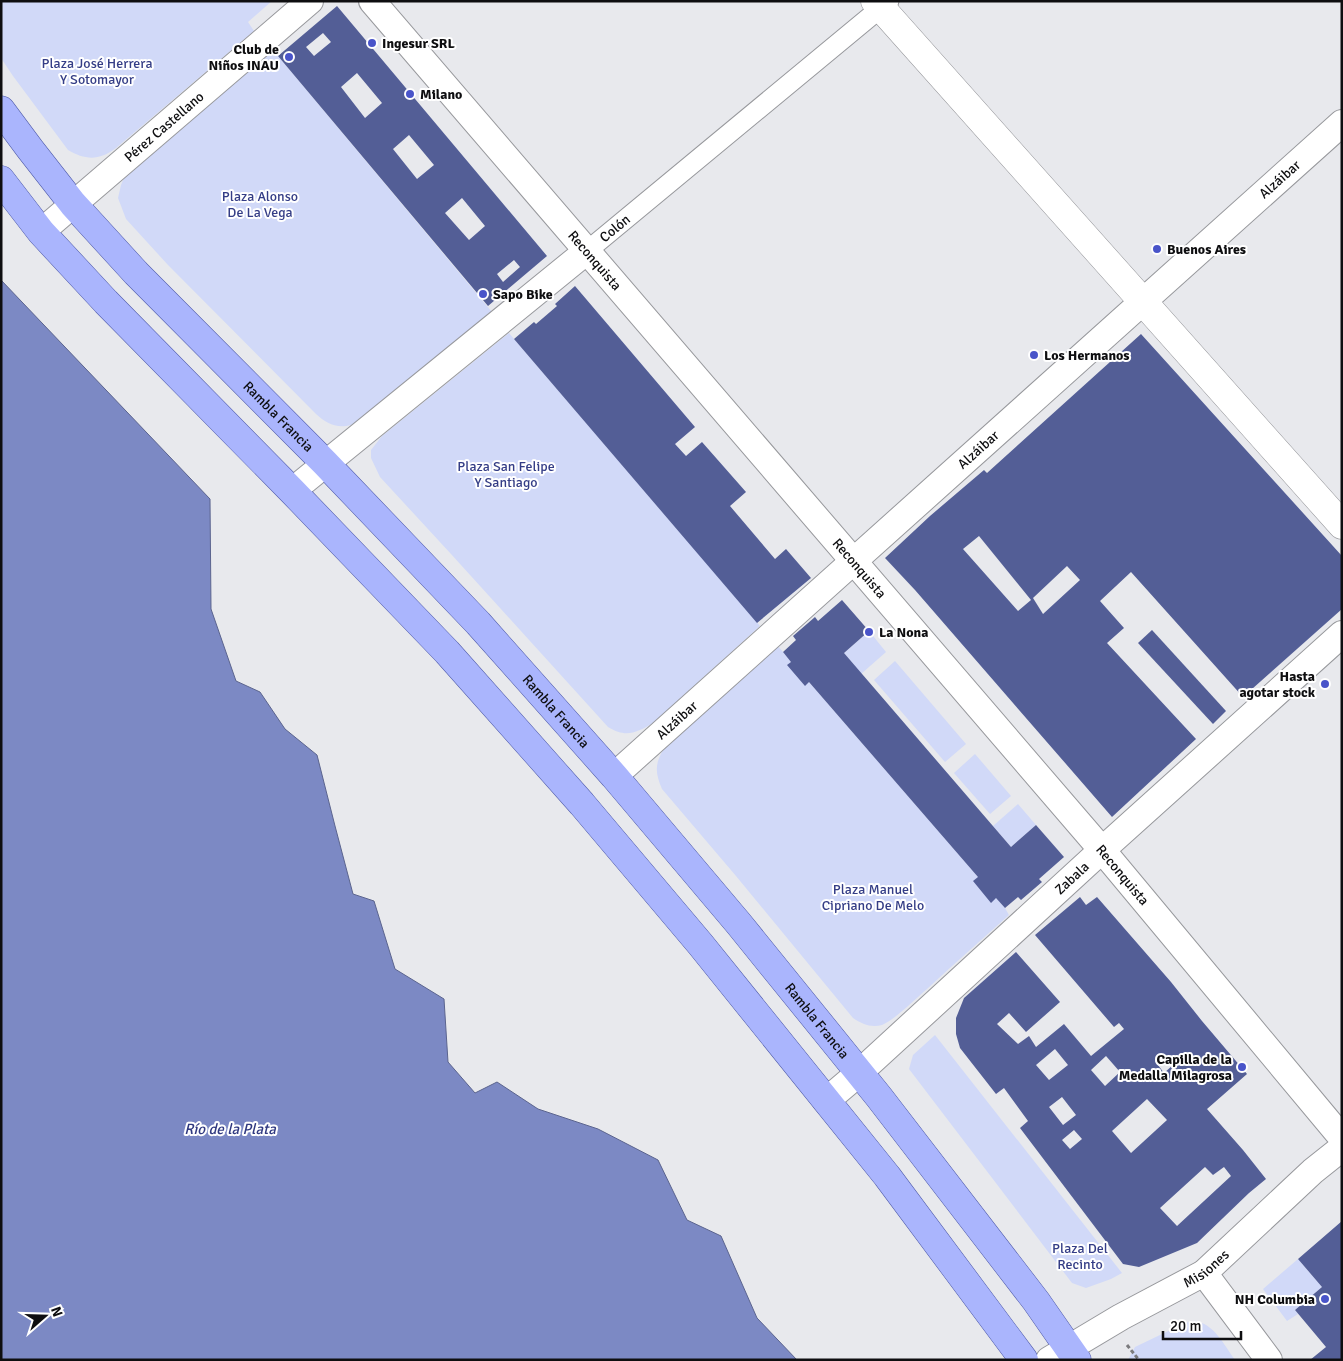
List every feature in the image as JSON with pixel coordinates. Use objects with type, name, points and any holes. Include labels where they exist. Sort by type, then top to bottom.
[{"type":"main road","name":"Rambla Francia","points":[[1,110],[73,204],[136,273],[325,463],[478,623],[614,776],[739,924],[880,1097],[974,1220],[1065,1356]]},
{"type":"main road","points":[[1,180],[41,232],[106,302],[447,652],[582,804],[701,944],[888,1176],[1024,1360]]},
{"type":"street","name":"Pérez Castellano","points":[[41,232],[310,1]]},
{"type":"street","name":"Reconquista","points":[[372,1],[1102,850],[1342,1138]]},
{"type":"street","name":"Colón","points":[[292,491],[587,251],[882,4]]},
{"type":"street","points":[[882,4],[1143,302],[1342,525]]},
{"type":"street","name":"Alzáibar","points":[[614,776],[1342,123]]},
{"type":"street","name":"Zabala","points":[[826,1101],[1342,634]]},
{"type":"street","name":"Misiones","points":[[1065,1356],[1121,1317],[1204,1273],[1313,1171],[1342,1148]]},
{"type":"street","points":[[1204,1273],[1268,1360]]},
{"type":"green space","name":"Plaza José Herrera Y Sotomayor","points":[[1,1],[272,1],[248,22],[254,31],[116,148],[104,155],[92,158],[80,156],[68,150],[1,58]]},
{"type":"green space","name":"Plaza Alonso De La Vega","points":[[273,50],[492,312],[380,402],[365,417],[351,425],[341,426],[332,424],[316,414],[168,265],[126,219],[118,198],[126,173]]},
{"type":"green space","name":"Plaza San Felipe Y Santiago","points":[[509,333],[760,626],[653,723],[636,732],[620,732],[608,727],[380,477],[371,458],[371,450],[382,436]]},
{"type":"green space","points":[[869,631],[886,652],[861,674],[844,653]]},
{"type":"green space","name":"Plaza Manuel Cipriano De Melo","points":[[777,645],[1005,908],[1009,915],[905,1009],[882,1025],[867,1025],[853,1018],[662,789],[658,776],[658,761],[667,744]]},
{"type":"green space","points":[[895,661],[966,744],[945,762],[874,680]]},
{"type":"green space","points":[[975,754],[1011,796],[990,814],[954,773]]},
{"type":"green space","points":[[1018,804],[1036,825],[1011,847],[993,826]]},
{"type":"green space","name":"Plaza Del Recinto","points":[[935,1035],[1122,1273],[1086,1288],[1072,1283],[909,1069],[913,1055]]},
{"type":"green space","points":[[1298,1259],[1322,1287],[1295,1310],[1298,1314],[1287,1321],[1263,1289]]},
{"type":"green space","points":[[1194,1321],[1213,1330],[1235,1360],[1128,1360],[1135,1347],[1185,1323]]},
{"type":"water","name":"Río de la Plata","points":[[1,280],[210,499],[211,609],[236,681],[260,692],[285,729],[317,755],[353,894],[374,901],[395,969],[444,999],[448,1062],[475,1093],[497,1082],[538,1109],[598,1129],[658,1160],[687,1220],[721,1236],[757,1318],[797,1360],[1,1360]]},
{"type":"building","points":[[337,6],[547,256],[488,306],[278,56]],"holes":[[[323,33],[331,42],[314,56],[306,47]],[[357,73],[382,103],[365,118],[341,87]],[[409,135],[434,165],[417,179],[393,149]],[[462,198],[485,226],[469,240],[445,213]],[[514,260],[520,267],[503,282],[497,274]]]},
{"type":"building","points":[[575,286],[695,427],[675,444],[686,456],[702,442],[746,492],[730,506],[775,559],[786,549],[811,578],[757,623],[514,339],[557,306],[555,304]]},
{"type":"building","points":[[1141,334],[1342,556],[1342,609],[1243,697],[1131,572],[1100,601],[1124,628],[1107,643],[1196,739],[1112,817],[885,558],[984,470],[987,473]],"holes":[[[979,536],[1031,600],[1018,611],[963,549]],[[1067,566],[1080,580],[1043,614],[1033,598]]]},
{"type":"building","points":[[842,600],[869,631],[844,653],[1011,847],[1036,825],[1064,857],[1039,879],[1042,882],[1021,900],[1018,897],[1005,908],[996,898],[991,903],[973,881],[978,877],[809,682],[805,686],[787,665],[791,662],[783,652],[796,640],[793,636],[815,617],[818,621]]},
{"type":"building","points":[[1152,630],[1226,711],[1213,724],[1138,643]]},
{"type":"building","points":[[1080,897],[1086,905],[1097,897],[1247,1074],[1207,1109],[1266,1179],[1197,1243],[1139,1267],[1123,1264],[1020,1128],[1028,1121],[1004,1088],[996,1094],[960,1048],[956,1034],[956,1018],[964,998],[1016,952],[1060,1002],[1026,1032],[1009,1013],[997,1024],[1018,1044],[1029,1036],[1036,1047],[1064,1024],[1091,1056],[1124,1029],[1119,1023],[1114,1027],[1035,935]],"holes":[[[1055,1049],[1068,1065],[1049,1080],[1036,1065]],[[1163,1054],[1173,1065],[1164,1073],[1155,1061]],[[1106,1056],[1120,1072],[1105,1086],[1091,1070]],[[1062,1097],[1076,1115],[1063,1125],[1049,1107]],[[1147,1099],[1167,1120],[1131,1153],[1112,1131]],[[1074,1130],[1082,1139],[1070,1149],[1062,1140]],[[1205,1167],[1213,1175],[1224,1167],[1231,1176],[1177,1226],[1160,1208]]]},
{"type":"building","name":"NH Columbia","points":[[1342,1221],[1342,1360],[1310,1360],[1326,1347],[1295,1310],[1322,1287],[1298,1259]]},
{"type":"place","name":"Ingesur SRL","points":[[372,43]]},
{"type":"place","name":"Club de Niños INAU","points":[[289,57]]},
{"type":"place","name":"Milano","points":[[410,94]]},
{"type":"place","name":"Buenos Aires","points":[[1157,249]]},
{"type":"place","name":"Sapo Bike","points":[[483,294]]},
{"type":"place","name":"Los Hermanos","points":[[1034,355]]},
{"type":"place","name":"La Nona","points":[[869,632]]},
{"type":"place","name":"Hasta agotar stock","points":[[1325,684]]},
{"type":"place","name":"Capilla de la Medalla Milagrosa","points":[[1242,1067]]},
{"type":"place","name":"NH Columbia","points":[[1325,1299]]}]
